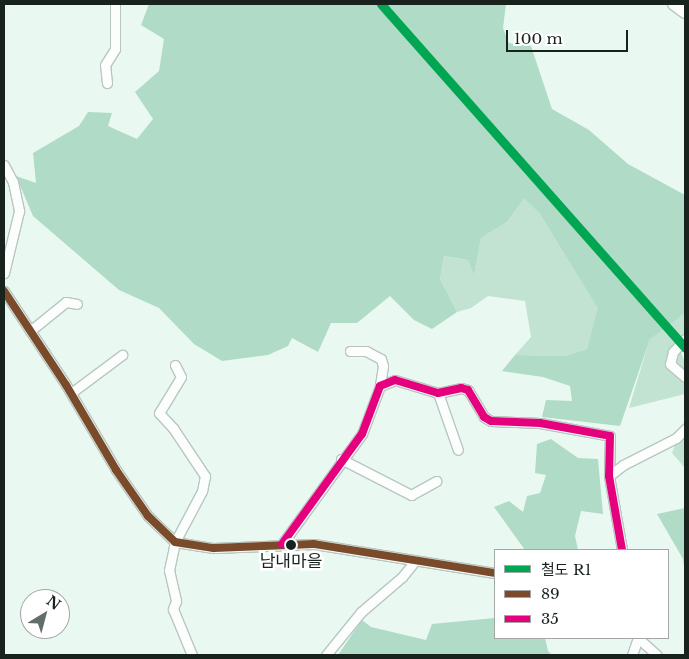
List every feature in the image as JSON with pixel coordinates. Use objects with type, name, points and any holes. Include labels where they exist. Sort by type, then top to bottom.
[{"type":"highway","points":[[674,4],[685,12]]},
{"type":"street","points":[[107,83],[105,65],[115,49],[115,4]]},
{"type":"street","points":[[4,165],[13,182],[19,211],[4,273]]},
{"type":"street","points":[[4,291],[71,393],[104,451],[148,516],[176,542],[214,548],[314,544],[494,574]]},
{"type":"street","points":[[30,331],[66,302],[77,304]]},
{"type":"street","points":[[685,339],[673,352],[670,364],[685,377]]},
{"type":"street","points":[[282,544],[312,506],[341,459],[362,434],[380,386],[383,366],[380,359],[366,351],[350,351]]},
{"type":"street","points":[[71,393],[122,355]]},
{"type":"street","points":[[175,365],[181,377],[159,413],[173,428],[205,476],[202,491],[176,542],[169,570],[176,600],[173,609],[192,655]]},
{"type":"street","points":[[380,386],[395,380],[438,393],[461,388],[468,390],[484,418],[491,421],[540,424],[610,436],[610,476],[622,549]]},
{"type":"street","points":[[438,393],[458,450]]},
{"type":"street","points":[[610,476],[623,465],[676,438],[685,429]]},
{"type":"street","points":[[341,459],[411,495],[436,481]]},
{"type":"street","points":[[326,655],[361,612],[402,577],[415,561]]},
{"type":"street","points":[[632,655],[638,639]]},
{"type":"street","points":[[639,639],[658,655]]},
{"type":"green space","points":[[149,4],[506,4],[503,28],[509,43],[531,46],[552,109],[589,130],[628,164],[685,195],[685,313],[650,339],[620,426],[542,417],[546,400],[572,401],[570,386],[543,377],[502,371],[515,355],[565,356],[587,349],[598,308],[540,214],[524,198],[507,222],[481,238],[474,275],[468,260],[444,256],[440,279],[457,312],[432,329],[414,320],[390,296],[357,323],[331,323],[318,352],[292,338],[288,346],[268,355],[222,361],[194,344],[159,308],[119,290],[33,216],[16,176],[36,183],[33,153],[79,126],[88,112],[112,113],[108,126],[137,139],[153,119],[135,92],[159,71],[164,39],[141,25]]},
{"type":"green space","points":[[524,197],[540,214],[599,308],[587,349],[565,356],[515,355],[531,337],[525,301],[488,296],[471,308],[457,312],[440,279],[444,256],[468,260],[474,274],[481,238],[507,222]]},
{"type":"green space","points":[[685,313],[685,350],[681,352],[685,363],[685,394],[629,408],[650,338]]},
{"type":"green space","points":[[685,419],[685,468],[672,453]]},
{"type":"green space","points":[[551,439],[578,458],[598,459],[603,514],[581,511],[575,536],[578,549],[524,549],[494,507],[509,501],[523,512],[527,496],[540,493],[546,475],[535,473],[537,444]]},
{"type":"green space","points":[[685,508],[685,575],[683,559],[657,514]]},
{"type":"green space","points":[[494,618],[494,639],[545,639],[548,651],[552,655],[338,655],[362,620],[371,627],[426,640],[432,624]]},
{"type":"rail line","name":"R1","points":[[381,4],[685,348]]},
{"type":"transit line","name":"89","points":[[4,291],[66,385],[116,470],[148,516],[175,542],[214,548],[314,544],[494,573]]},
{"type":"transit line","name":"35","points":[[282,544],[362,434],[380,386],[395,380],[438,393],[461,388],[468,390],[484,417],[491,421],[540,423],[610,436],[609,476],[622,549]]},
{"type":"place","name":"남내마을","points":[[291,545]]}]
